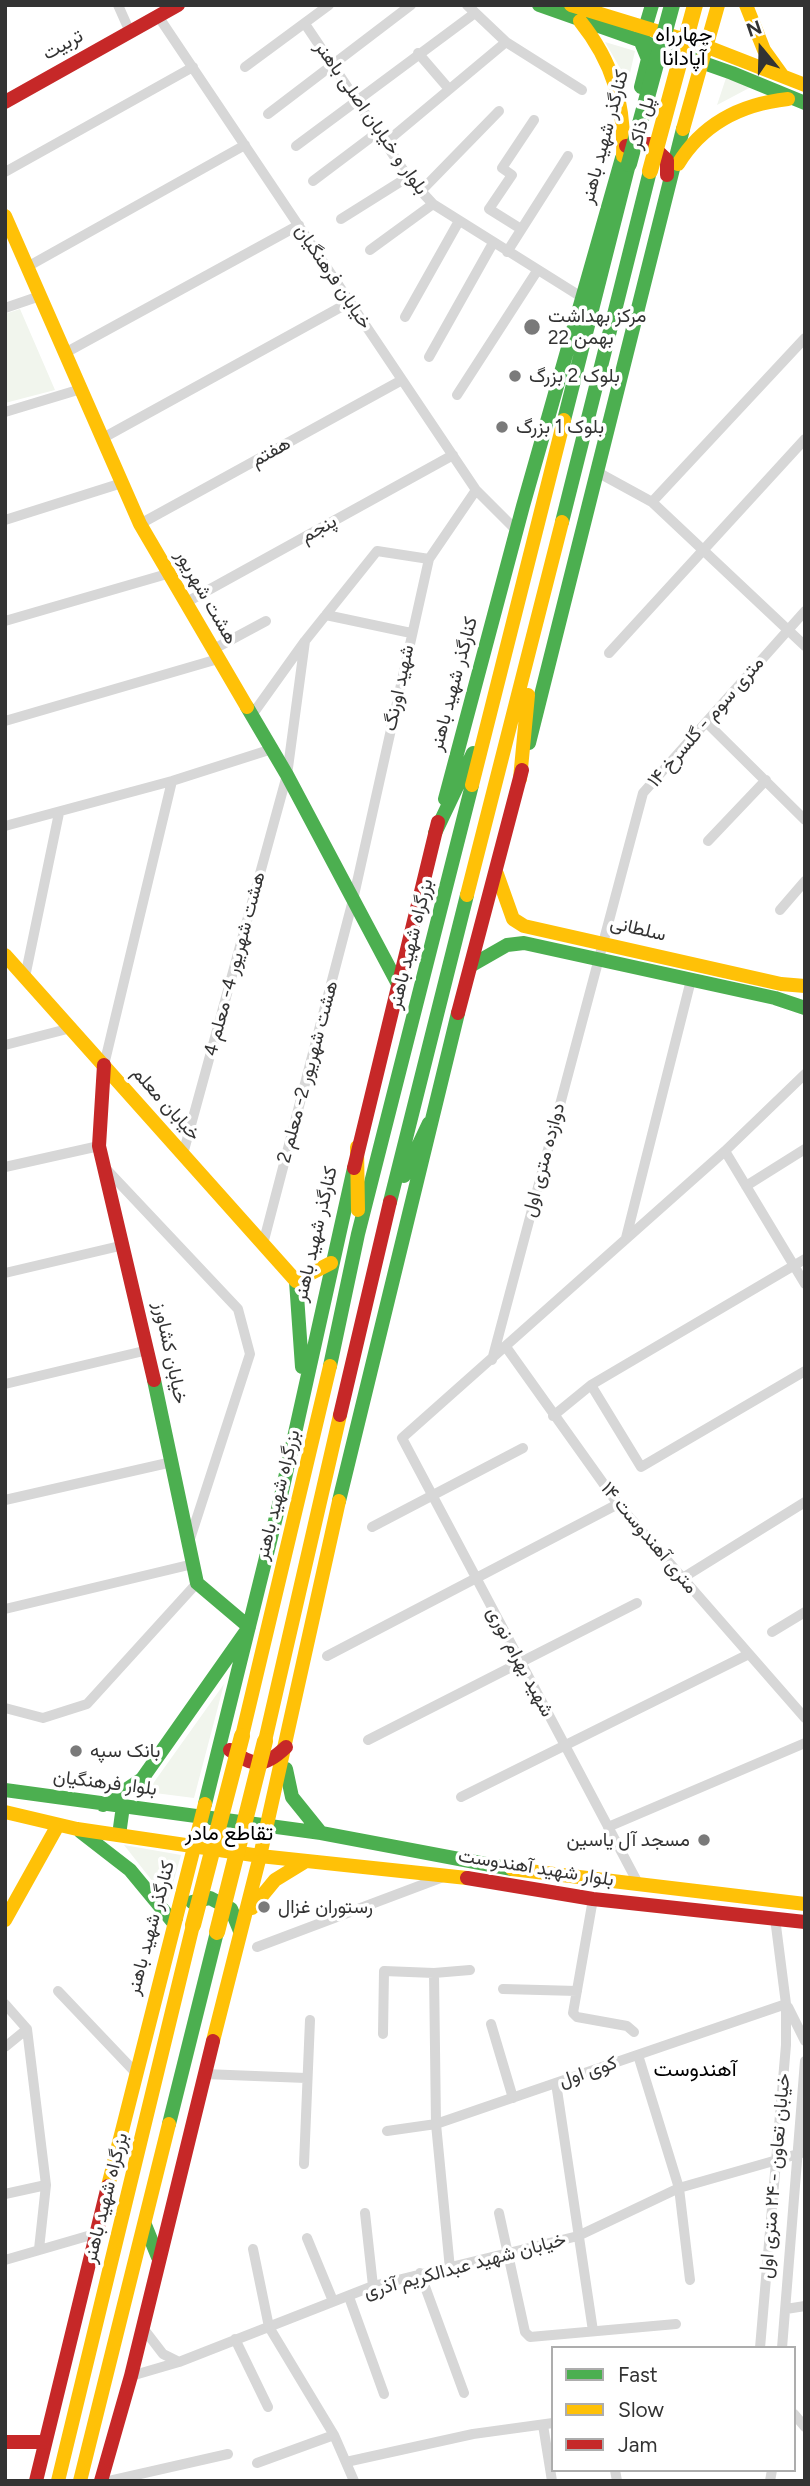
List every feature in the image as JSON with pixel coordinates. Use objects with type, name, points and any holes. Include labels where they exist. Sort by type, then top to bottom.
[{"type":"main road","name":"تربیت","points":[[5,102],[178,5]]},
{"type":"main road","points":[[538,5],[579,20],[705,46],[783,77]]},
{"type":"main road","points":[[570,5],[644,34],[701,63],[802,96]]},
{"type":"main road","name":"کنارگذر شهید باهنر","points":[[36,2481],[173,1922],[224,1732],[357,1147],[435,833],[583,298],[626,160],[648,59],[644,34],[652,5]]},
{"type":"main road","name":"پل ذاکر","points":[[626,160],[672,5]]},
{"type":"main road","name":"پل ذاکر","points":[[532,644],[650,171],[695,5]]},
{"type":"main road","points":[[101,2481],[131,2376],[158,2257],[260,1856],[361,1404],[429,1123],[599,473],[668,184],[718,5]]},
{"type":"main road","points":[[746,5],[764,50],[783,77],[802,96]]},
{"type":"main road","points":[[579,20],[594,38],[616,77],[625,129],[626,160]]},
{"type":"main road","points":[[668,184],[683,155],[705,130],[732,112],[752,104],[802,96]]},
{"type":"main road","points":[[626,160],[627,144],[650,144],[667,160],[668,184]]},
{"type":"main road","name":"بزرگراه شهید باهنر","points":[[58,2481],[193,1925],[242,1736],[325,1390],[358,1234],[491,715],[626,160]]},
{"type":"main road","name":"هشت شهریور","points":[[5,216],[140,524],[287,775],[398,984]]},
{"type":"main road","points":[[520,779],[532,644]]},
{"type":"main road","points":[[80,2481],[265,1741],[387,1214],[532,644]]},
{"type":"main road","points":[[435,833],[491,715]]},
{"type":"main road","name":"سلطانی","points":[[496,872],[513,919],[524,926],[780,984],[805,986]]},
{"type":"main road","name":"سلطانی","points":[[472,965],[507,945],[524,943],[775,998],[805,1008]]},
{"type":"main road","name":"خیابان معلم","points":[[5,955],[296,1281]]},
{"type":"main road","name":"خیابان کشاورز","points":[[104,1065],[99,1146],[148,1350],[197,1583]]},
{"type":"main road","points":[[387,1214],[429,1123]]},
{"type":"main road","points":[[357,1147],[358,1234]]},
{"type":"main road","points":[[303,1385],[296,1281],[331,1263]]},
{"type":"main road","points":[[103,1805],[142,1779],[249,1627],[197,1583]]},
{"type":"main road","points":[[224,1732],[231,1752],[249,1763],[271,1761],[286,1747]]},
{"type":"main road","points":[[286,1747],[286,1783],[290,1795],[295,1807],[321,1833]]},
{"type":"main road","name":"بلوار فرهنگیان","points":[[5,1790],[267,1826]]},
{"type":"main road","points":[[119,1835],[123,1806]]},
{"type":"main road","points":[[5,1812],[77,1829],[194,1845]]},
{"type":"main road","points":[[7,1915],[58,1825]]},
{"type":"main road","name":"بلوار شهید آهندوست","points":[[267,1826],[321,1833],[523,1871],[805,1904]]},
{"type":"main road","points":[[77,1829],[130,1870],[173,1922],[187,1903],[210,1898],[231,1909],[240,1931]]},
{"type":"main road","name":"بلوار شهید آهندوست","points":[[194,1845],[260,1856],[447,1875],[593,1899],[805,1922]]},
{"type":"main road","points":[[240,1931],[260,1892],[285,1872],[307,1860]]},
{"type":"main road","points":[[520,1888],[523,1871]]},
{"type":"main road","points":[[145,2225],[158,2257]]},
{"type":"main road","points":[[5,2442],[44,2446],[51,2481]]},
{"type":"street","points":[[118,5],[130,32]]},
{"type":"street","points":[[244,67],[329,5]]},
{"type":"street","points":[[467,5],[506,42],[582,90]]},
{"type":"street","points":[[268,114],[409,6]]},
{"type":"street","points":[[296,146],[475,13]]},
{"type":"street","name":"خیابان فرهنگیان","points":[[158,16],[476,490],[517,531]]},
{"type":"street","name":"بلوار و خیابان اصلی باهنر","points":[[305,24],[408,177],[433,204],[583,298]]},
{"type":"street","points":[[385,143],[506,42]]},
{"type":"street","points":[[418,53],[449,89]]},
{"type":"street","points":[[5,172],[193,67]]},
{"type":"street","points":[[421,192],[499,111]]},
{"type":"street","points":[[522,229],[489,209],[512,175],[502,168],[534,120]]},
{"type":"street","points":[[313,181],[379,132]]},
{"type":"street","points":[[27,267],[245,145]]},
{"type":"street","points":[[507,252],[568,156]]},
{"type":"street","points":[[341,219],[408,177]]},
{"type":"street","points":[[370,250],[433,204]]},
{"type":"street","points":[[405,317],[459,221]]},
{"type":"street","points":[[65,353],[299,225]]},
{"type":"street","points":[[429,357],[493,243]]},
{"type":"street","points":[[457,395],[537,271]]},
{"type":"street","points":[[5,308],[40,296]]},
{"type":"street","points":[[103,438],[350,302]]},
{"type":"street","points":[[652,502],[805,338]]},
{"type":"street","name":"هفتم","points":[[140,524],[402,380]]},
{"type":"street","points":[[5,412],[81,389]]},
{"type":"street","points":[[608,653],[704,553],[805,439]]},
{"type":"street","name":"پنجم","points":[[185,603],[453,455]]},
{"type":"street","points":[[599,473],[652,502],[805,646]]},
{"type":"street","points":[[5,520],[122,483]]},
{"type":"street","name":"شهید اورنگ","points":[[353,900],[429,559],[476,490]]},
{"type":"street","points":[[252,715],[305,641],[377,551],[429,559]]},
{"type":"street","points":[[5,621],[167,574]]},
{"type":"street","name":"۱۴ متری سوم - گلسرخ","points":[[597,959],[643,793],[805,611]]},
{"type":"street","points":[[326,615],[411,632]]},
{"type":"street","points":[[5,721],[215,654],[266,621]]},
{"type":"street","name":"هشت شهریور 4- معلم 4","points":[[183,1154],[287,775],[305,641]]},
{"type":"street","points":[[707,723],[805,820]]},
{"type":"street","points":[[5,826],[172,781],[272,750]]},
{"type":"street","points":[[708,841],[766,780]]},
{"type":"street","points":[[104,1065],[172,781]]},
{"type":"street","points":[[25,977],[59,813]]},
{"type":"street","points":[[780,910],[805,881]]},
{"type":"street","name":"هشت شهریور 2- معلم 2","points":[[263,1244],[353,900]]},
{"type":"street","name":"دوازده متری اول","points":[[491,1360],[597,959]]},
{"type":"street","points":[[626,1238],[691,979]]},
{"type":"street","points":[[5,1045],[71,1028]]},
{"type":"street","points":[[491,1360],[725,1151],[805,1074]]},
{"type":"street","points":[[5,1167],[99,1146]]},
{"type":"street","points":[[746,1186],[805,1149]]},
{"type":"street","points":[[725,1151],[805,1284]]},
{"type":"street","points":[[104,1167],[238,1310],[250,1354],[189,1542]]},
{"type":"street","points":[[5,1273],[124,1245]]},
{"type":"street","points":[[554,1416],[591,1385],[805,1259]]},
{"type":"street","name":"۱۴ متری آهندوست","points":[[506,1347],[618,1504],[805,1718]]},
{"type":"street","points":[[5,1384],[148,1350]]},
{"type":"street","name":"شهید بهرام نوری","points":[[491,1360],[402,1438],[639,1885]]},
{"type":"street","points":[[591,1385],[641,1467],[805,1371]]},
{"type":"street","points":[[372,1527],[523,1448]]},
{"type":"street","points":[[5,1500],[172,1462]]},
{"type":"street","points":[[681,1579],[805,1502]]},
{"type":"street","points":[[327,1656],[618,1504]]},
{"type":"street","points":[[5,1609],[193,1564]]},
{"type":"street","points":[[5,1709],[43,1718],[87,1704],[197,1583]]},
{"type":"street","points":[[368,1740],[637,1603]]},
{"type":"street","points":[[772,1632],[805,1612]]},
{"type":"street","points":[[461,1797],[749,1654]]},
{"type":"street","points":[[608,1827],[805,1744]]},
{"type":"street","points":[[257,1947],[447,1875]]},
{"type":"street","points":[[593,1899],[573,2013],[578,2017],[627,2026],[634,2032]]},
{"type":"street","name":"خیابان تعاون - ۲۴ متری اول","points":[[760,2346],[786,2045],[786,2004],[775,1918]]},
{"type":"street","points":[[383,2034],[384,1970],[434,1973],[470,1969]]},
{"type":"street","points":[[434,1973],[436,2124],[450,2269]]},
{"type":"street","points":[[503,1989],[577,1991]]},
{"type":"street","points":[[58,1991],[136,2073]]},
{"type":"street","points":[[5,2004],[27,2029],[46,2185],[40,2249]]},
{"type":"street","name":"خیابان تعاون - ۲۴ متری اول","points":[[786,2004],[805,2041]]},
{"type":"street","name":"کوی اول","points":[[387,2131],[436,2124],[786,2004]]},
{"type":"street","points":[[304,2164],[310,2020]]},
{"type":"street","points":[[491,2024],[513,2098]]},
{"type":"street","points":[[5,2047],[27,2029]]},
{"type":"street","points":[[638,2055],[679,2188],[690,2280]]},
{"type":"street","name":"خیابان تعاون - ۲۴ متری اول","points":[[782,2346],[801,2153],[805,2061]]},
{"type":"street","points":[[204,2074],[306,2078]]},
{"type":"street","points":[[556,2083],[593,2331]]},
{"type":"street","name":"خیابان شهید عبدالکریم آذری","points":[[131,2376],[179,2362],[373,2286],[578,2236],[679,2188],[774,2163],[801,2153]]},
{"type":"street","points":[[5,2194],[46,2185]]},
{"type":"street","points":[[365,2213],[373,2286]]},
{"type":"street","points":[[499,2213],[525,2332],[530,2337],[676,2324]]},
{"type":"street","points":[[793,2219],[805,2215]]},
{"type":"street","points":[[5,2260],[98,2233]]},
{"type":"street","points":[[307,2238],[333,2301]]},
{"type":"street","points":[[253,2249],[268,2327],[334,2435],[354,2481]]},
{"type":"street","points":[[420,2273],[464,2393]]},
{"type":"street","points":[[349,2297],[384,2394]]},
{"type":"street","points":[[786,2309],[805,2306]]},
{"type":"street","points":[[143,2328],[163,2354],[179,2362]]},
{"type":"street","points":[[235,2339],[268,2407]]},
{"type":"street","points":[[346,2462],[473,2434],[548,2424],[551,2467]]},
{"type":"street","points":[[257,2463],[334,2435]]},
{"type":"street","points":[[109,2481],[228,2454]]},
{"type":"shaded area","points":[[605,42],[635,51],[628,82]]},
{"type":"shaded area","points":[[726,78],[751,87],[717,105]]},
{"type":"shaded area","points":[[20,309],[55,390],[5,403],[5,314]]},
{"type":"shaded area","points":[[224,1684],[194,1798],[147,1792]]},
{"type":"shaded area","points":[[124,1845],[181,1855],[168,1901]]},
{"type":"traffic: fast","points":[[539,5],[732,73],[805,103]]},
{"type":"traffic: fast","points":[[641,87],[648,59],[641,42],[652,5]]},
{"type":"traffic: fast","points":[[629,164],[672,5]]},
{"type":"traffic: fast","points":[[529,743],[683,129]]},
{"type":"traffic: fast","points":[[445,799],[523,506],[622,158]]},
{"type":"traffic: fast","points":[[564,420],[629,164]]},
{"type":"traffic: fast","points":[[562,522],[650,171]]},
{"type":"traffic: fast","points":[[247,707],[287,775],[398,984]]},
{"type":"traffic: fast","points":[[435,833],[473,753]]},
{"type":"traffic: fast","points":[[330,1366],[358,1234],[472,785]]},
{"type":"traffic: fast","points":[[390,1202],[467,895]]},
{"type":"traffic: fast","points":[[472,965],[507,945],[524,943],[775,998],[805,1008]]},
{"type":"traffic: fast","points":[[339,1501],[458,1013]]},
{"type":"traffic: fast","points":[[404,1176],[429,1123]]},
{"type":"traffic: fast","points":[[205,1804],[279,1505],[354,1168]]},
{"type":"traffic: fast","points":[[296,1281],[302,1367]]},
{"type":"traffic: fast","points":[[103,1805],[142,1779],[249,1627],[197,1583],[154,1380]]},
{"type":"traffic: fast","points":[[286,1769],[292,1797],[321,1833]]},
{"type":"traffic: fast","points":[[5,1790],[321,1833],[512,1869]]},
{"type":"traffic: fast","points":[[119,1835],[123,1806]]},
{"type":"traffic: fast","points":[[81,1832],[130,1870],[173,1922],[176,1918]]},
{"type":"traffic: fast","points":[[192,1902],[210,1898],[231,1909],[240,1931]]},
{"type":"traffic: fast","points":[[169,2124],[217,1932]]},
{"type":"traffic: fast","points":[[145,2225],[158,2257]]},
{"type":"traffic: slow","points":[[571,5],[705,46],[805,85]]},
{"type":"traffic: slow","points":[[650,171],[695,5]]},
{"type":"traffic: slow","points":[[683,129],[718,5]]},
{"type":"traffic: slow","points":[[746,5],[764,50],[782,75]]},
{"type":"traffic: slow","points":[[580,21],[601,52],[615,84],[622,119],[623,156]]},
{"type":"traffic: slow","points":[[678,164],[699,137],[725,118],[754,106],[788,99]]},
{"type":"traffic: slow","points":[[5,216],[140,524],[247,707]]},
{"type":"traffic: slow","points":[[472,785],[564,420]]},
{"type":"traffic: slow","points":[[467,895],[562,522]]},
{"type":"traffic: slow","points":[[520,779],[528,695]]},
{"type":"traffic: slow","points":[[497,874],[513,919],[524,926],[781,984],[805,986]]},
{"type":"traffic: slow","points":[[5,955],[296,1281]]},
{"type":"traffic: slow","points":[[357,1147],[358,1210]]},
{"type":"traffic: slow","points":[[296,1281],[331,1263]]},
{"type":"traffic: slow","points":[[242,1736],[330,1366]]},
{"type":"traffic: slow","points":[[265,1741],[340,1415]]},
{"type":"traffic: slow","points":[[213,2041],[260,1856],[339,1501]]},
{"type":"traffic: slow","points":[[193,1925],[242,1736]]},
{"type":"traffic: slow","points":[[217,1932],[265,1741]]},
{"type":"traffic: slow","points":[[108,2186],[205,1804]]},
{"type":"traffic: slow","points":[[5,1812],[77,1829],[260,1856],[467,1878]]},
{"type":"traffic: slow","points":[[5,1920],[58,1825]]},
{"type":"traffic: slow","points":[[252,1908],[275,1880],[306,1861]]},
{"type":"traffic: slow","points":[[512,1869],[805,1904]]},
{"type":"traffic: slow","points":[[58,2481],[193,1925]]},
{"type":"traffic: slow","points":[[80,2481],[169,2124]]},
{"type":"traffic: jam","points":[[5,102],[178,5]]},
{"type":"traffic: jam","points":[[626,146],[650,144],[667,160],[667,175]]},
{"type":"traffic: jam","points":[[458,1013],[522,770]]},
{"type":"traffic: jam","points":[[354,1168],[438,822]]},
{"type":"traffic: jam","points":[[104,1065],[99,1146],[154,1380]]},
{"type":"traffic: jam","points":[[340,1415],[390,1202]]},
{"type":"traffic: jam","points":[[230,1750],[246,1760],[259,1763],[271,1759],[286,1747]]},
{"type":"traffic: jam","points":[[467,1878],[593,1899],[805,1922]]},
{"type":"traffic: jam","points":[[101,2481],[131,2376],[213,2041]]},
{"type":"traffic: jam","points":[[36,2481],[108,2186]]},
{"type":"traffic: jam","points":[[5,2442],[45,2442]]},
{"type":"place","name":"مرکز بهداشت 22 بهمن","points":[[532,327]]},
{"type":"place","name":"بلوک 2 بزرگ","points":[[515,376]]},
{"type":"place","name":"بلوک 1 بزرگ","points":[[502,427]]},
{"type":"place","name":"بانک سپه","points":[[76,1751]]},
{"type":"place","name":"مسجد آل یاسین","points":[[704,1840]]},
{"type":"place","name":"رستوران غزال","points":[[264,1907]]},
{"type":"district","name":"چهارراه آپادانا","points":[[684,47]]},
{"type":"district","name":"تقاطع مادر","points":[[229,1834]]},
{"type":"district","name":"آهندوست","points":[[695,2070]]}]
